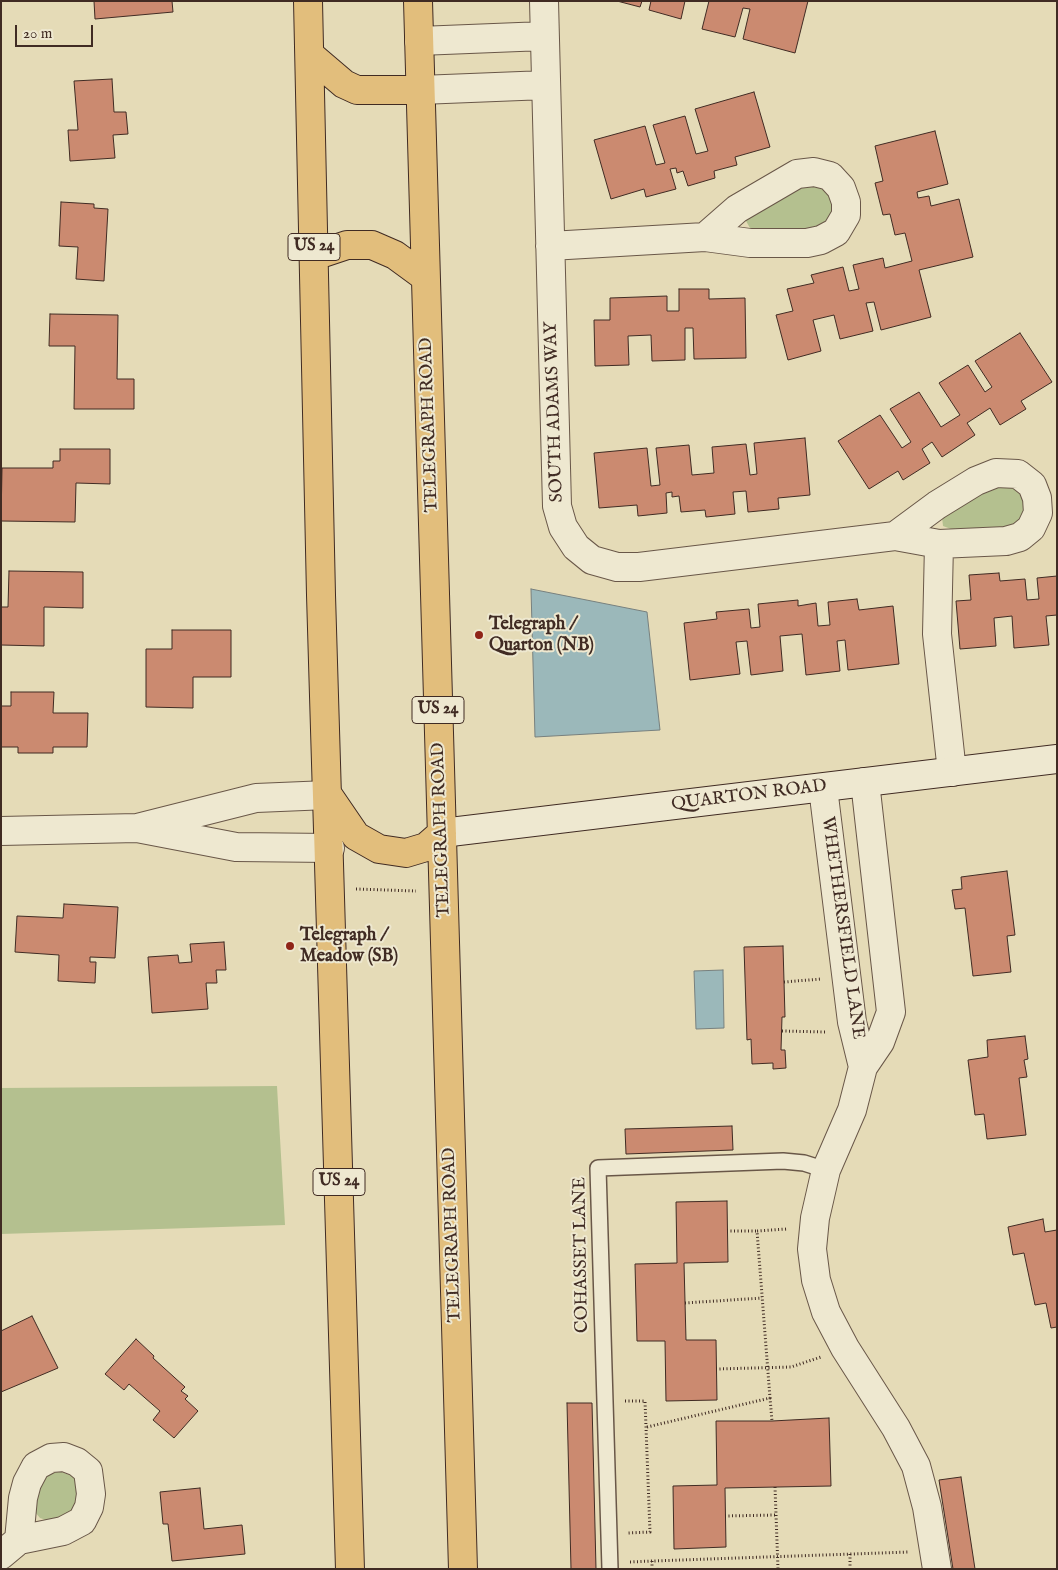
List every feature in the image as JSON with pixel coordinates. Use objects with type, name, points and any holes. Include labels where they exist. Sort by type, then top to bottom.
[{"type":"highway","name":"US 24","points":[[308,1],[321,595],[350,1569]]},
{"type":"highway","name":"TELEGRAPH ROAD","points":[[418,1],[463,1569]]},
{"type":"highway","points":[[310,55],[344,84],[357,90],[420,90]]},
{"type":"highway","points":[[314,256],[347,245],[372,245],[395,254],[426,276]]},
{"type":"highway","points":[[328,795],[356,836],[379,849],[406,853],[426,847],[442,834]]},
{"type":"street","name":"SOUTH ADAMS WAY","points":[[544,1],[557,506],[563,527],[576,547],[592,560],[618,567],[639,567],[895,536],[939,544],[976,544],[1006,541],[1020,537],[1031,528],[1038,513],[1037,498],[1032,485],[1018,474],[996,473],[976,481],[945,500],[895,536]]},
{"type":"street","points":[[419,41],[544,36]]},
{"type":"street","points":[[420,90],[546,85]]},
{"type":"street","points":[[550,246],[705,237]]},
{"type":"street","points":[[939,544],[937,634],[952,772]]},
{"type":"street","name":"QUARTON ROAD","points":[[442,834],[1057,759]]},
{"type":"street","name":"WHETHERSFIELD LANE","points":[[865,782],[891,1012],[880,1042],[863,1067],[852,1110],[826,1170],[815,1218],[812,1249],[816,1280],[826,1312],[845,1348],[896,1428],[916,1466],[927,1507],[937,1569]]},
{"type":"street","name":"WHETHERSFIELD LANE","points":[[823,788],[852,1022],[863,1067]]},
{"type":"street","points":[[137,828],[256,798],[328,795]]},
{"type":"street","points":[[1,831],[137,828],[236,847],[330,848]]},
{"type":"lane","name":"COHASSET LANE","points":[[617,1566],[598,1168],[783,1161],[804,1163],[826,1170]]},
{"type":"path","points":[[351,889],[416,891]]},
{"type":"path","points":[[784,982],[830,978]]},
{"type":"path","points":[[782,1031],[827,1032]]},
{"type":"path","points":[[727,1231],[791,1229]]},
{"type":"path","points":[[757,1231],[772,1421]]},
{"type":"path","points":[[685,1302],[762,1298]]},
{"type":"path","points":[[716,1369],[791,1367],[823,1356]]},
{"type":"path","points":[[647,1428],[770,1398]]},
{"type":"path","points":[[618,1401],[646,1401],[650,1532],[623,1533]]},
{"type":"path","points":[[775,1487],[778,1569]]},
{"type":"path","points":[[725,1516],[776,1515]]},
{"type":"path","points":[[617,1566],[652,1561],[912,1552]]},
{"type":"path","points":[[850,1554],[850,1569]]},
{"type":"path","points":[[652,1561],[652,1569]]},
{"type":"green space","points":[[801,185],[823,187],[832,197],[833,210],[828,222],[813,228],[750,228],[746,221],[747,217]]},
{"type":"green space","points":[[1012,485],[1022,494],[1024,501],[1024,513],[1019,523],[1006,528],[951,529],[943,526],[942,517],[993,486]]},
{"type":"green space","points":[[277,1086],[285,1225],[1,1234],[1,1088]]},
{"type":"green space","points":[[59,1471],[74,1477],[81,1490],[72,1515],[49,1521],[40,1518],[35,1512],[36,1490],[46,1476]]},
{"type":"water","points":[[531,589],[647,612],[660,730],[535,737]]},
{"type":"water","points":[[723,970],[724,1028],[696,1029],[694,971]]},
{"type":"building","points":[[94,1],[172,1],[173,12],[95,19]]},
{"type":"building","points":[[617,1],[642,1],[640,7]]},
{"type":"building","points":[[651,1],[685,1],[681,19],[649,10]]},
{"type":"building","points":[[709,1],[808,1],[795,53],[743,39],[750,9],[743,8],[735,37],[702,29]]},
{"type":"building","points":[[112,79],[114,112],[126,112],[128,134],[113,135],[115,158],[70,161],[68,130],[78,130],[74,81]]},
{"type":"building","points":[[754,92],[770,147],[735,157],[737,165],[714,171],[715,178],[688,186],[683,171],[677,173],[676,168],[670,169],[676,189],[646,197],[644,189],[611,199],[594,140],[645,126],[656,165],[665,163],[653,125],[685,116],[696,154],[708,151],[695,109]]},
{"type":"building","points":[[935,131],[948,184],[917,192],[918,198],[929,196],[931,206],[959,199],[973,257],[919,270],[931,317],[881,330],[874,302],[866,303],[873,331],[840,339],[834,315],[813,320],[821,351],[788,360],[776,315],[793,311],[787,289],[814,283],[811,275],[843,267],[849,291],[859,289],[853,265],[883,258],[885,268],[912,261],[905,233],[895,235],[890,214],[883,215],[875,183],[883,181],[875,146]]},
{"type":"building","points":[[61,202],[94,204],[94,208],[108,209],[104,281],[76,279],[78,247],[59,246]]},
{"type":"building","points":[[679,289],[709,289],[709,299],[745,298],[746,358],[694,359],[693,328],[685,328],[685,360],[652,361],[651,335],[628,336],[629,365],[595,366],[594,320],[610,320],[610,298],[667,296],[667,311],[679,311]]},
{"type":"building","points":[[50,314],[118,315],[117,379],[134,379],[134,409],[74,409],[75,346],[49,346]]},
{"type":"building","points":[[1020,333],[1052,382],[1021,401],[1026,409],[1000,425],[990,408],[967,423],[975,435],[942,457],[932,442],[922,449],[930,463],[903,480],[898,471],[869,489],[838,441],[880,415],[902,448],[911,442],[890,409],[919,392],[941,427],[960,415],[939,383],[968,365],[985,392],[992,387],[975,361]]},
{"type":"building","points":[[805,438],[810,495],[778,498],[779,509],[748,512],[746,491],[733,492],[735,514],[706,517],[705,510],[681,512],[679,496],[672,497],[672,492],[666,493],[667,513],[638,516],[637,505],[599,508],[594,453],[647,448],[651,486],[660,485],[656,448],[689,445],[692,475],[714,473],[712,447],[746,444],[750,475],[757,474],[754,443]]},
{"type":"building","points":[[60,449],[110,449],[110,484],[76,483],[75,522],[1,521],[2,468],[53,468],[53,461],[60,461]]},
{"type":"building","points":[[9,571],[83,572],[83,608],[44,607],[44,646],[1,645],[1,607],[8,607]]},
{"type":"building","points":[[999,573],[1000,581],[1025,579],[1027,600],[1039,599],[1037,578],[1057,576],[1057,615],[1046,616],[1049,645],[1014,648],[1012,616],[994,618],[996,646],[960,649],[956,601],[971,600],[969,575]]},
{"type":"building","points":[[857,599],[859,610],[893,606],[899,664],[848,670],[845,640],[837,641],[840,671],[806,675],[802,634],[780,636],[783,671],[751,675],[747,641],[736,642],[740,674],[690,680],[684,623],[717,619],[716,612],[749,609],[751,628],[760,627],[758,604],[798,600],[798,606],[816,603],[818,626],[830,625],[828,602]]},
{"type":"building","points":[[172,630],[231,630],[231,677],[193,677],[193,708],[146,707],[146,649],[172,649]]},
{"type":"building","points":[[11,692],[54,692],[53,713],[88,713],[87,747],[53,747],[53,753],[18,753],[18,747],[1,747],[1,706],[11,706]]},
{"type":"building","points":[[1007,871],[1015,935],[1007,936],[1011,972],[973,976],[965,908],[955,909],[952,890],[962,889],[961,877]]},
{"type":"building","points":[[64,904],[118,907],[115,958],[90,957],[90,962],[96,962],[95,983],[58,981],[59,955],[15,952],[17,916],[63,918]]},
{"type":"building","points":[[224,942],[226,970],[216,970],[217,983],[206,983],[208,1009],[152,1013],[148,957],[178,955],[179,963],[192,962],[190,944]]},
{"type":"building","points":[[783,946],[785,1017],[782,1017],[781,1050],[785,1050],[786,1068],[773,1069],[773,1063],[752,1064],[751,1039],[747,1040],[744,947]]},
{"type":"building","points":[[1025,1036],[1028,1059],[1024,1060],[1027,1077],[1019,1078],[1026,1135],[987,1139],[984,1114],[975,1115],[968,1060],[988,1057],[987,1040]]},
{"type":"building","points":[[732,1126],[733,1150],[626,1154],[625,1129]]},
{"type":"building","points":[[727,1201],[728,1262],[684,1263],[686,1340],[716,1340],[717,1400],[666,1401],[665,1341],[637,1341],[635,1264],[677,1263],[676,1202]]},
{"type":"building","points":[[1043,1219],[1045,1232],[1057,1230],[1057,1327],[1051,1328],[1046,1303],[1035,1305],[1024,1253],[1013,1255],[1008,1227]]},
{"type":"building","points":[[32,1316],[58,1368],[1,1392],[1,1331]]},
{"type":"building","points":[[136,1339],[154,1356],[153,1358],[185,1387],[181,1391],[188,1396],[185,1399],[198,1411],[174,1438],[153,1420],[160,1411],[129,1384],[124,1390],[105,1374]]},
{"type":"building","points":[[567,1403],[592,1403],[596,1569],[571,1569]]},
{"type":"building","points":[[829,1418],[831,1486],[725,1488],[726,1547],[674,1549],[673,1486],[717,1485],[716,1421]]},
{"type":"building","points":[[961,1477],[975,1569],[953,1569],[939,1480]]},
{"type":"building","points":[[200,1488],[204,1529],[242,1525],[245,1554],[172,1561],[168,1524],[163,1524],[160,1492]]},
{"type":"place","name":"Telegraph / Quarton (NB)","points":[[479,635]]},
{"type":"place","name":"Telegraph / Meadow (SB)","points":[[290,946]]}]
